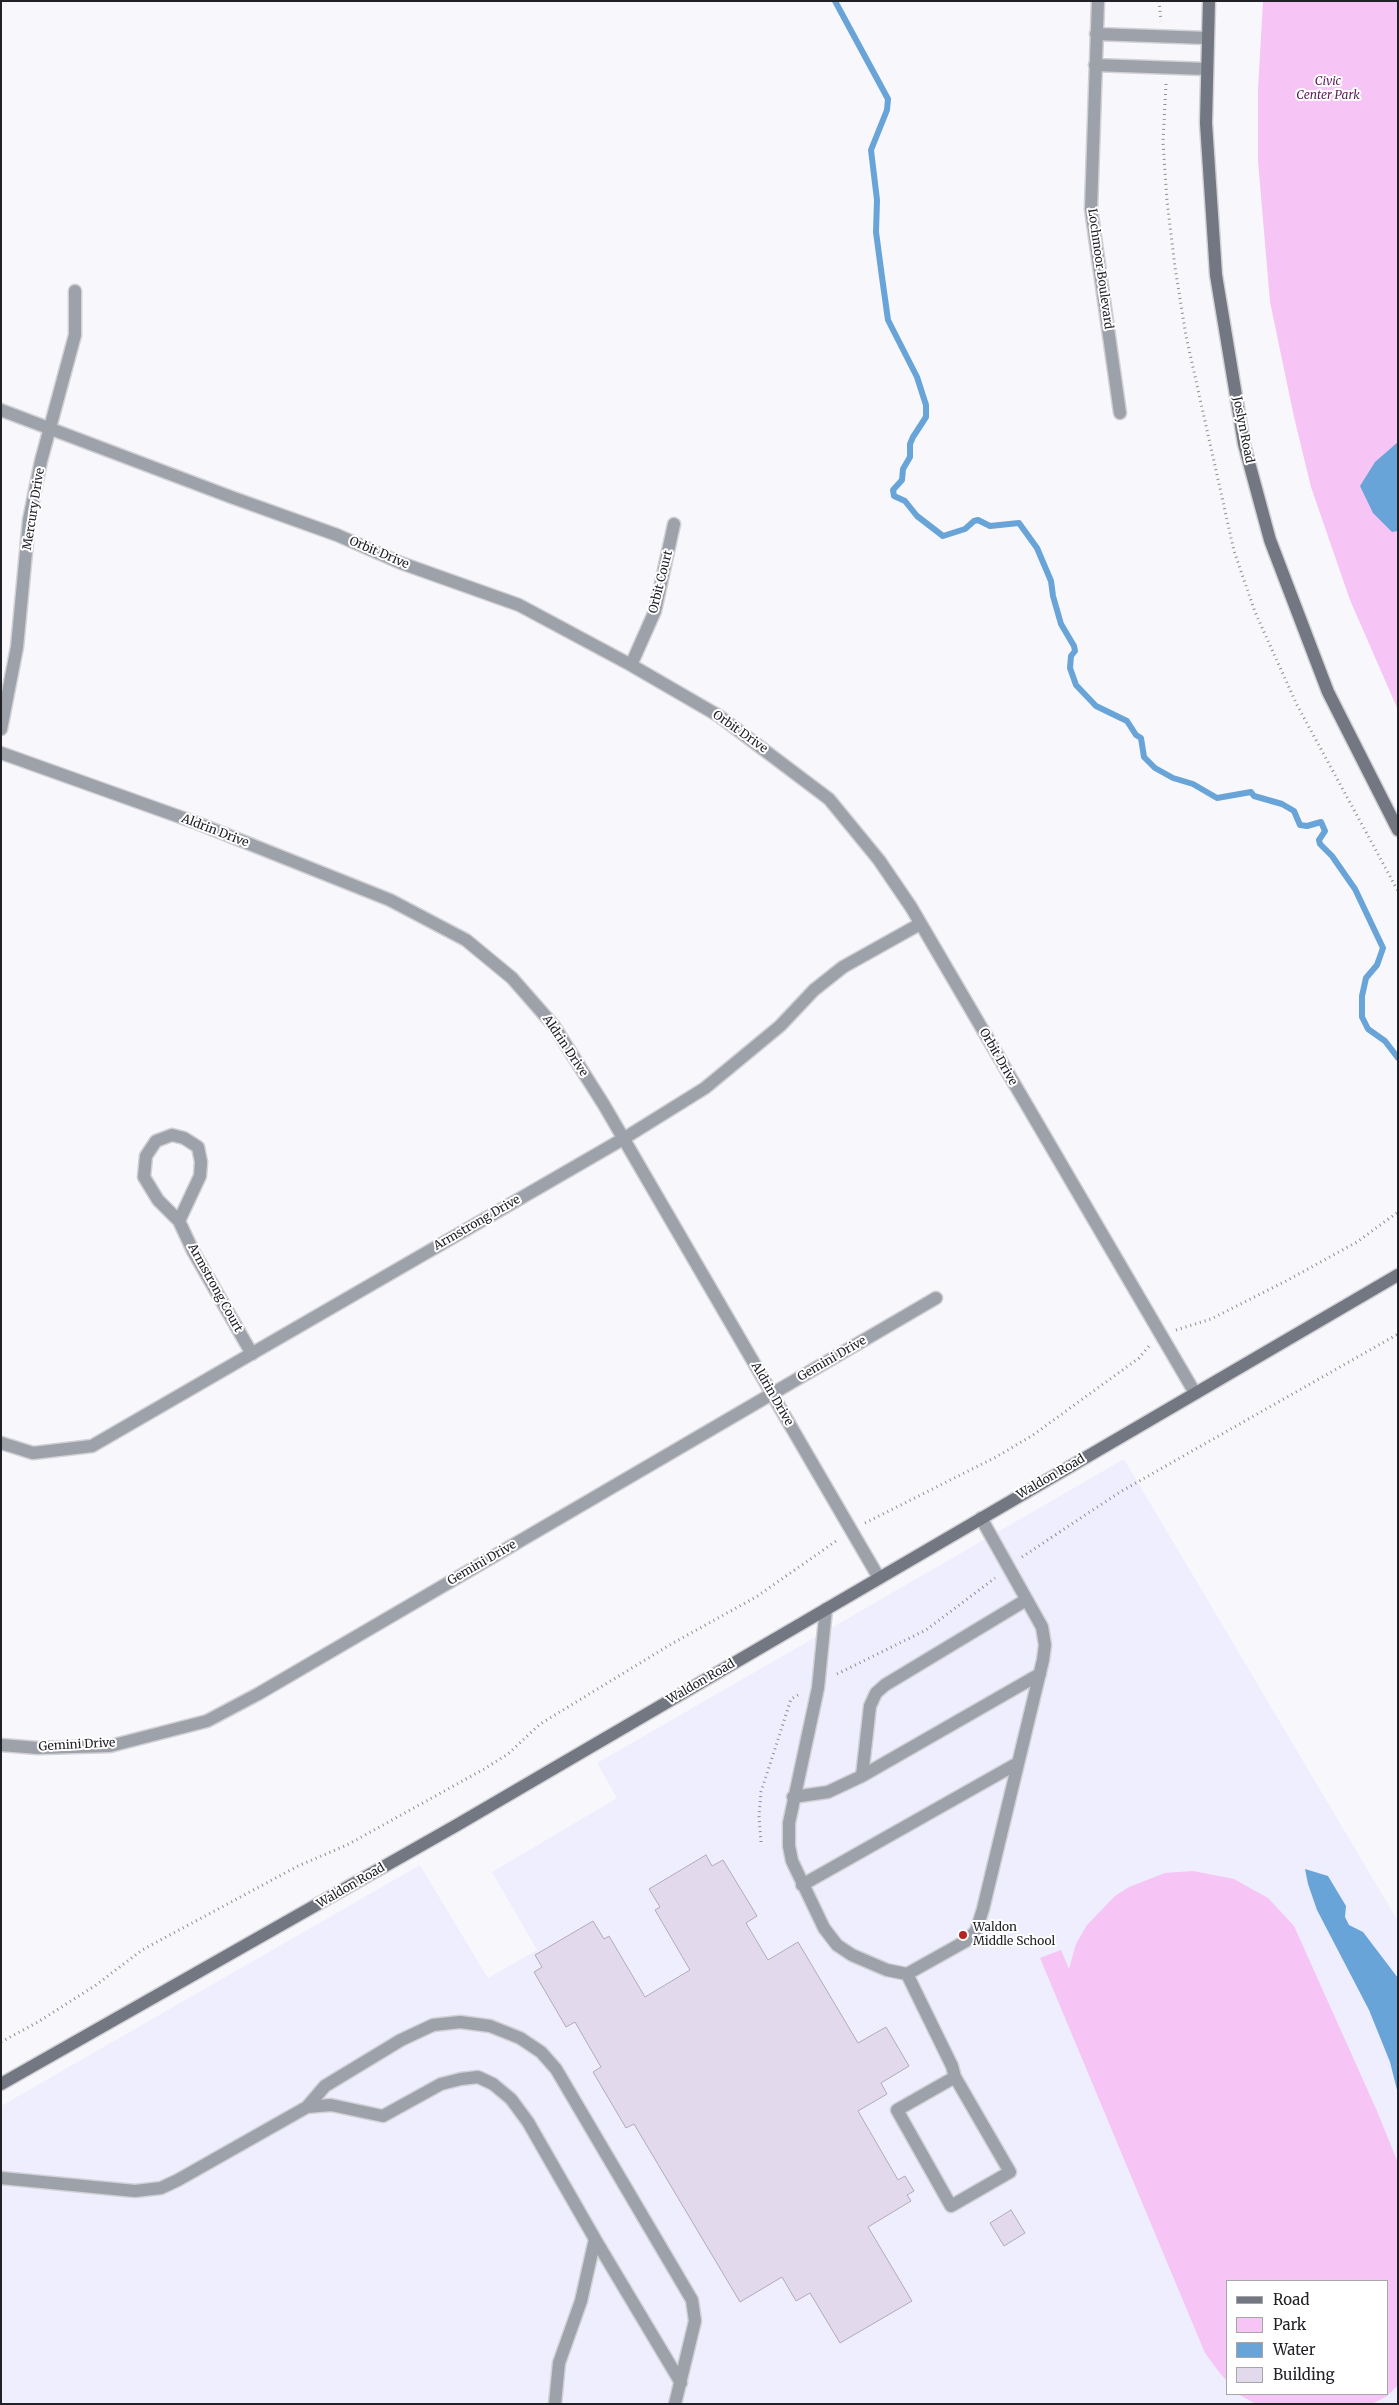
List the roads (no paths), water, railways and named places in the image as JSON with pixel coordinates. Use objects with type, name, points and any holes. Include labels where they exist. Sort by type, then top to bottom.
[{"type":"street","name":"Lochmoor Boulevard","points":[[1098,1],[1091,209],[1120,412]]},
{"type":"street","name":"Joslyn Road","points":[[1209,1],[1206,123],[1216,275],[1244,444],[1270,540],[1328,692],[1398,830]]},
{"type":"street","points":[[1096,34],[1207,38]]},
{"type":"street","points":[[1095,65],[1206,69]]},
{"type":"street","name":"Mercury Drive","points":[[1,729],[17,647],[29,520],[75,335],[75,291]]},
{"type":"street","name":"Orbit Drive","points":[[1,410],[50,430],[338,535],[401,563],[519,605],[631,665],[719,716],[829,799],[879,860],[920,924],[1194,1393]]},
{"type":"street","name":"Orbit Court","points":[[631,665],[655,611],[674,524]]},
{"type":"street","name":"Aldrin Drive","points":[[1,753],[197,823],[390,900],[466,940],[512,978],[554,1026],[623,1139],[879,1578]]},
{"type":"street","name":"Armstrong Drive","points":[[1,1443],[33,1453],[92,1446],[623,1139],[705,1088],[780,1026],[814,990],[843,967],[920,924]]},
{"type":"street","name":"Armstrong Court","points":[[179,1221],[200,1176],[201,1162],[198,1147],[184,1138],[172,1135],[156,1142],[146,1156],[144,1177],[158,1200],[179,1221],[193,1251],[252,1354]]},
{"type":"street","name":"Waldon Road","points":[[1,2084],[457,1825],[1398,1274]]},
{"type":"street","name":"Gemini Drive","points":[[1,1745],[38,1748],[110,1746],[207,1721],[258,1694],[936,1298]]},
{"type":"street","points":[[826,1609],[818,1684],[789,1823],[789,1846],[792,1861],[824,1928],[837,1945],[852,1955],[887,1970],[907,1974],[966,1941],[976,1931],[1040,1674],[1045,1645],[1042,1627],[981,1518]]},
{"type":"street","points":[[862,1776],[870,1706],[876,1693],[885,1685],[1026,1600]]},
{"type":"street","points":[[793,1797],[828,1792],[862,1776],[1040,1674]]},
{"type":"street","points":[[802,1885],[1018,1763]]},
{"type":"street","points":[[907,1974],[952,2066],[955,2077],[1010,2172],[952,2206],[897,2110],[955,2077]]},
{"type":"street","points":[[1,2178],[135,2191],[161,2188],[307,2107],[325,2086],[401,2040],[433,2025],[460,2022],[490,2026],[520,2038],[541,2052],[556,2069],[692,2300],[695,2321],[675,2404]]},
{"type":"street","points":[[307,2107],[331,2105],[383,2116],[441,2084],[460,2079],[478,2078],[493,2084],[511,2099],[528,2122],[681,2383]]},
{"type":"street","points":[[555,2404],[559,2363],[581,2302],[595,2239]]},
{"type":"water","points":[[1398,442],[1398,531],[1392,532],[1373,513],[1360,486],[1375,462]]},
{"type":"water","points":[[1305,1869],[1328,1876],[1346,1906],[1345,1917],[1349,1925],[1363,1932],[1398,1978],[1398,2094],[1390,2062],[1369,2010],[1317,1910]]},
{"type":"waterway","points":[[835,1],[888,99],[887,110],[871,150],[877,200],[876,232],[888,320],[917,377],[926,405],[926,417],[910,444],[910,457],[903,469],[902,480],[893,490],[894,496],[905,501],[917,516],[943,536],[965,529],[978,520],[990,526],[1019,523],[1037,548],[1051,581],[1061,624],[1074,646],[1075,651],[1071,656],[1070,668],[1076,685],[1096,706],[1127,721],[1136,735],[1141,738],[1144,757],[1155,768],[1173,778],[1193,784],[1217,798],[1251,792],[1254,796],[1282,804],[1294,811],[1300,825],[1307,826],[1321,822],[1325,831],[1319,840],[1320,844],[1332,856],[1355,889],[1383,948],[1377,965],[1366,978],[1362,996],[1362,1017],[1368,1029],[1385,1041],[1398,1058]]},
{"type":"place","name":"Waldon Middle School","points":[[963,1935]]},
{"type":"park label","name":"Civic Center Park","points":[[1328,89]]}]
